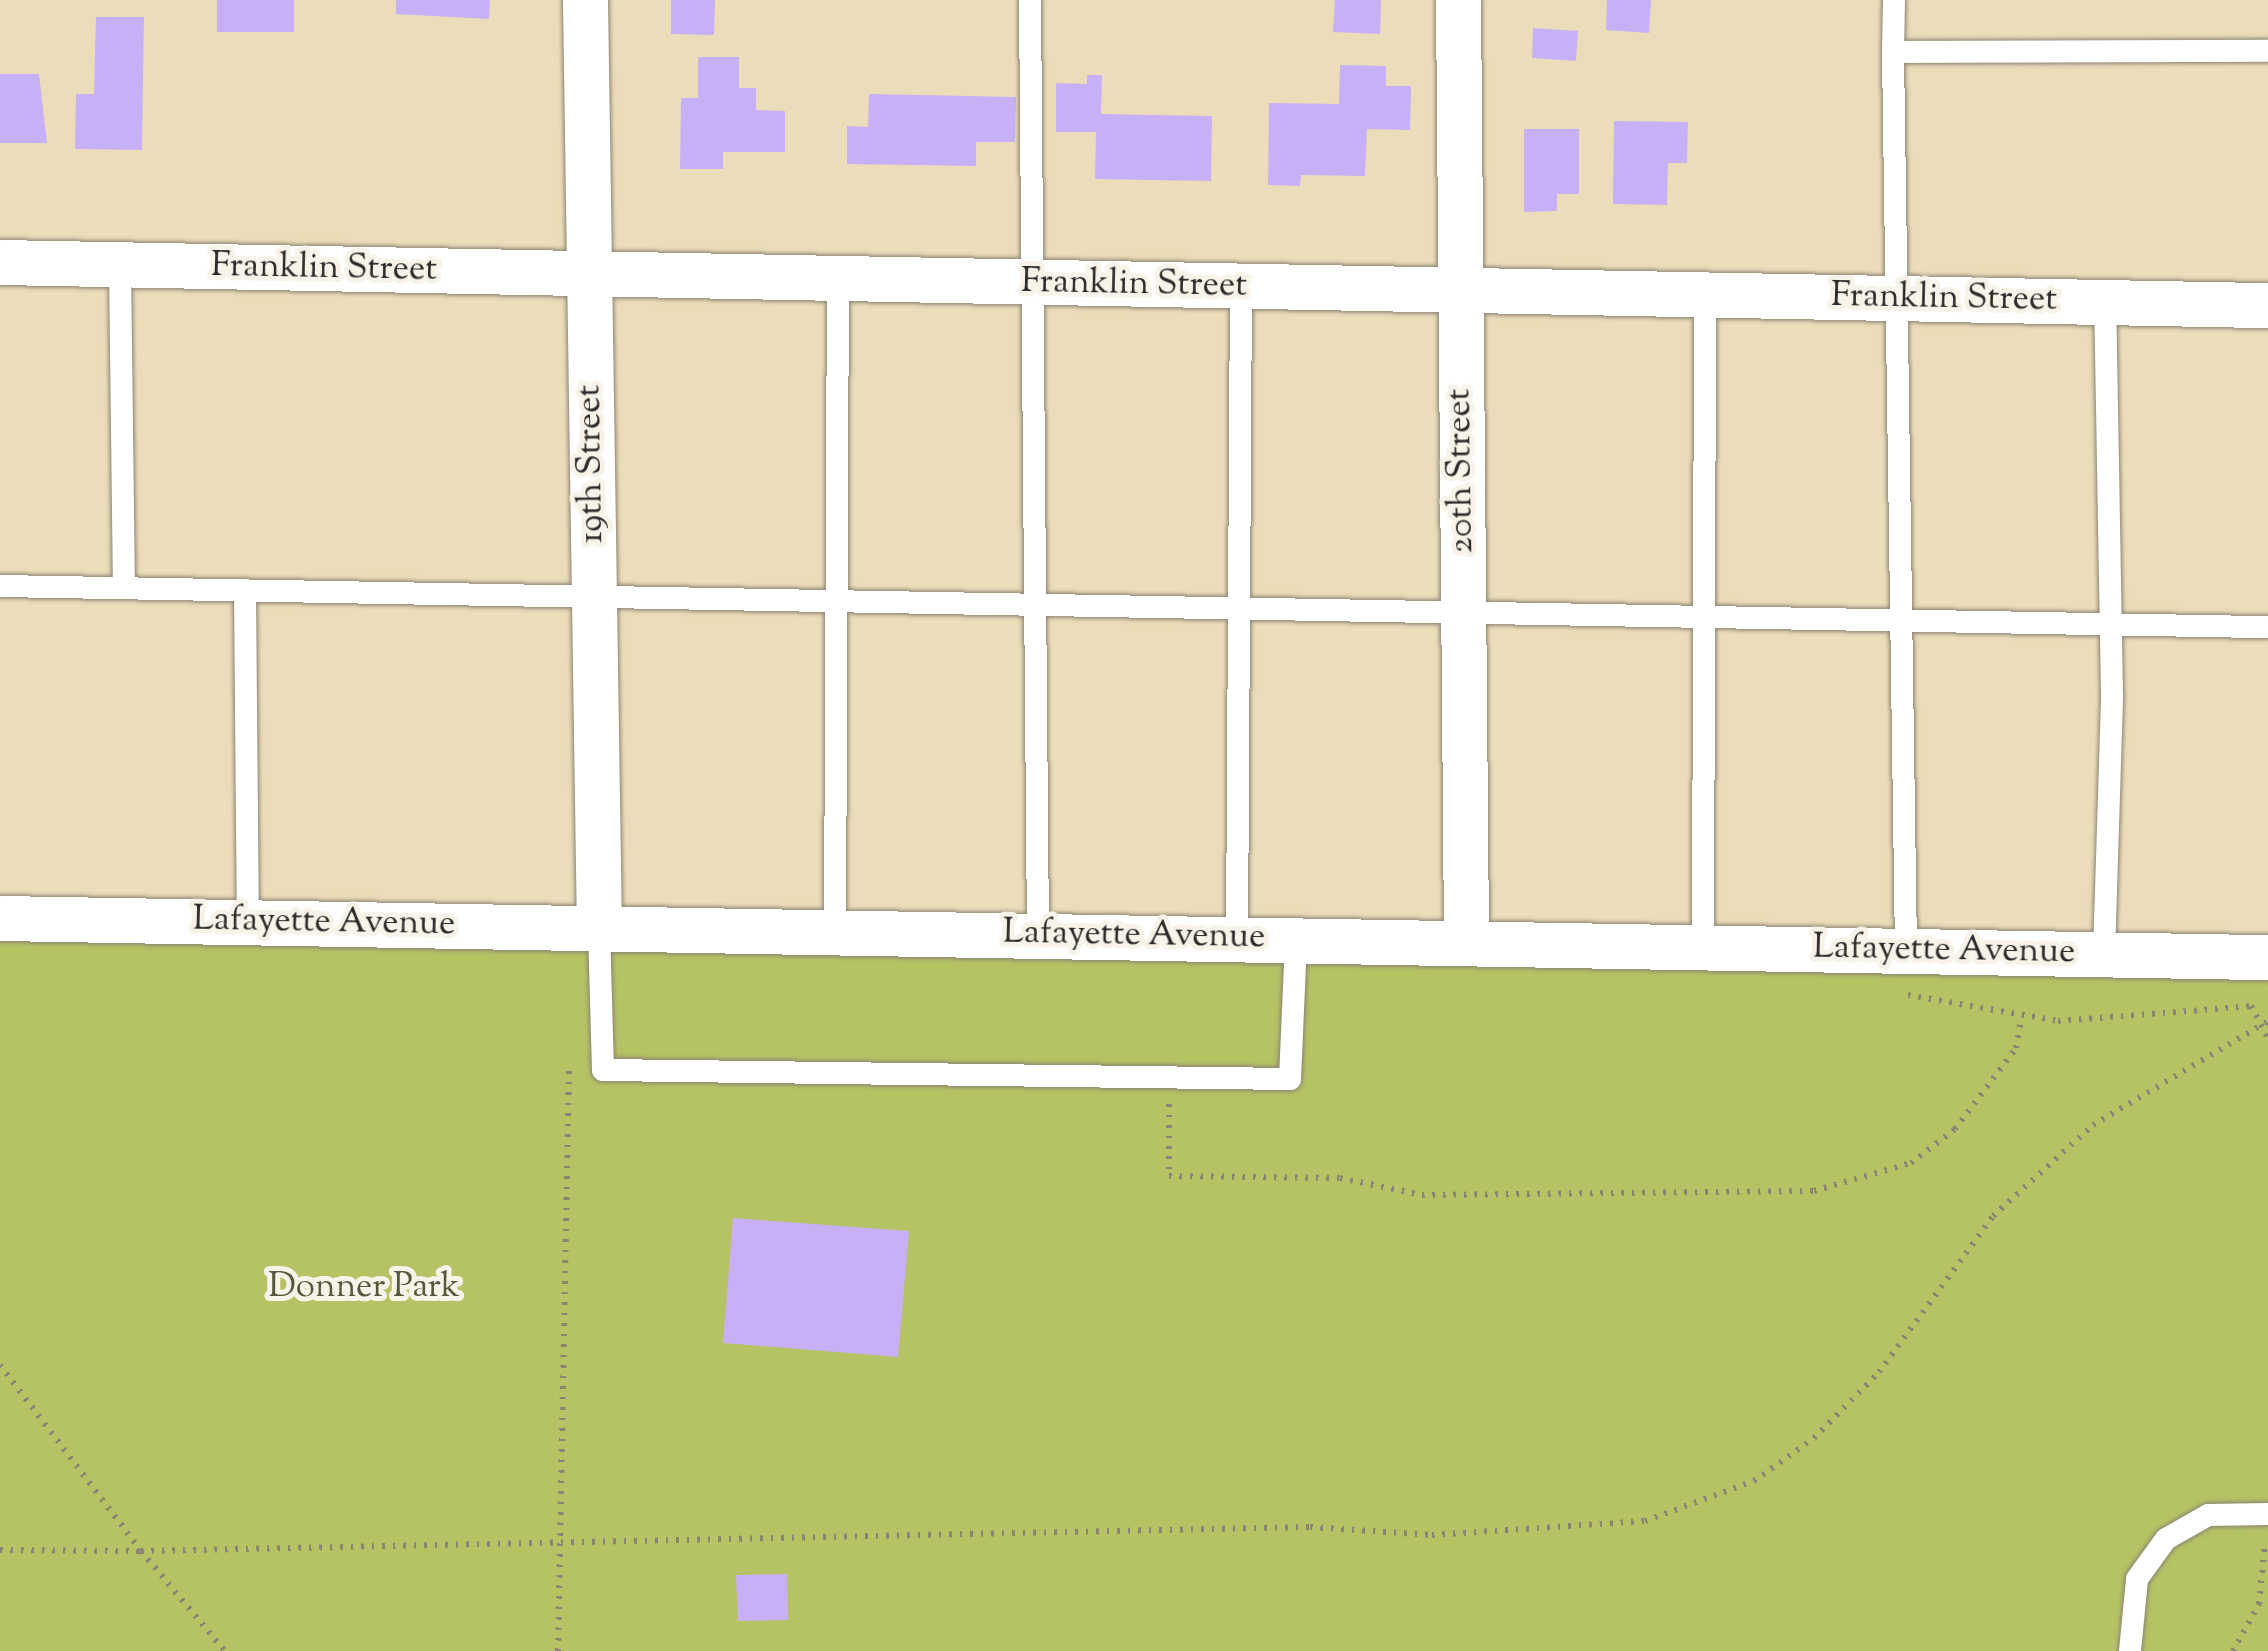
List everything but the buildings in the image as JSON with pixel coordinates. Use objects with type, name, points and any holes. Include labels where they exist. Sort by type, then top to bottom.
[{"type":"street","name":"19th Street","points":[[586,0],[599,928]]},
{"type":"street","name":"20th Street","points":[[1458,0],[1466,942]]},
{"type":"street","name":"Franklin Street","points":[[0,262],[2268,305]]},
{"type":"street","name":"Lafayette Avenue","points":[[0,918],[2268,957]]},
{"type":"lane","points":[[1030,0],[1038,935]]},
{"type":"lane","points":[[1894,0],[1906,950]]},
{"type":"lane","points":[[1893,52],[2268,51]]},
{"type":"lane","points":[[120,264],[124,588]]},
{"type":"lane","points":[[835,932],[838,280]]},
{"type":"lane","points":[[1237,938],[1241,287]]},
{"type":"lane","points":[[1703,946],[1705,295]]},
{"type":"lane","points":[[2104,954],[2112,694],[2105,625],[2105,302]]},
{"type":"lane","points":[[0,586],[2268,627]]},
{"type":"lane","points":[[245,591],[248,922]]},
{"type":"lane","points":[[599,928],[603,1070],[1290,1079],[1296,939]]},
{"type":"lane","points":[[2130,1651],[2137,1579],[2166,1539],[2208,1515],[2267,1514]]},
{"type":"path","points":[[1169,1077],[1169,1176],[1340,1178],[1422,1195],[1814,1191],[1910,1164],[1954,1128],[2016,1048],[2021,1020]]},
{"type":"path","points":[[0,1550],[1310,1527],[1432,1535],[1594,1527],[1703,1505],[1814,1438],[1879,1372],[1993,1216],[2094,1125],[2266,1023],[2268,1038]]},
{"type":"path","points":[[558,1651],[556,1542],[570,1046]]},
{"type":"path","points":[[0,1365],[141,1550],[226,1651]]},
{"type":"path","points":[[2233,1651],[2259,1604],[2267,1514]]},
{"type":"green space","name":"Donner Park","points":[[0,918],[2268,957],[2268,1651],[0,1651]]}]
